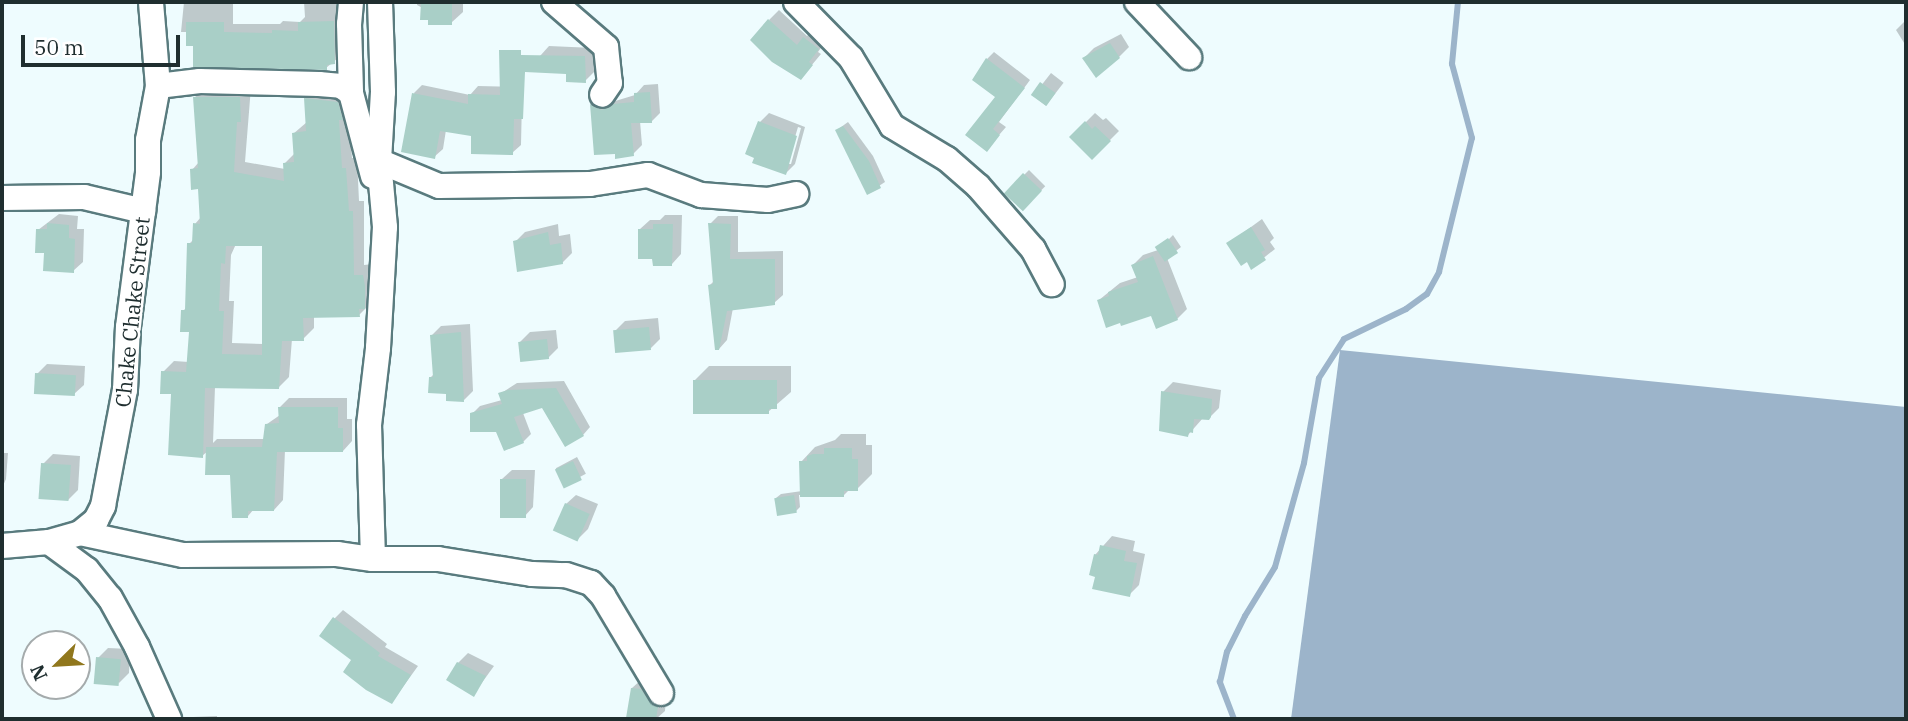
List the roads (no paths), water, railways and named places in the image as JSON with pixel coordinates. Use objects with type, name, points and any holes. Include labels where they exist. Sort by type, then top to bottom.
[{"type":"street","name":"Chake Chake Street","points":[[80,533],[101,513],[125,390],[128,327],[148,172],[148,140],[158,86],[151,2]]},
{"type":"street","points":[[351,2],[351,93],[365,154],[384,209]]},
{"type":"street","points":[[373,559],[369,425],[378,348],[384,209],[379,161],[383,92],[380,2]]},
{"type":"street","points":[[554,2],[606,47],[610,83],[602,95]]},
{"type":"street","points":[[796,2],[851,58],[892,126],[947,159],[978,186],[1033,249],[1052,284]]},
{"type":"street","points":[[1137,2],[1189,57]]},
{"type":"street","points":[[158,86],[200,82],[319,84],[341,86],[351,93]]},
{"type":"street","points":[[379,161],[439,186],[590,184],[648,176],[701,195],[768,200],[796,194]]},
{"type":"street","points":[[2,198],[84,197],[143,211]]},
{"type":"street","points":[[2,546],[49,542],[80,533],[183,555],[337,554],[373,559],[438,559],[532,574],[566,576],[591,583],[603,596],[661,693]]},
{"type":"street","points":[[49,542],[87,570],[110,598],[137,647],[169,719]]},
{"type":"water","points":[[1340,350],[1906,407],[1906,719],[1291,719]]},
{"type":"waterway","points":[[1234,719],[1220,682],[1227,652],[1275,567],[1304,463],[1319,378],[1344,339],[1406,309],[1427,294],[1439,272],[1472,138],[1452,64],[1458,2]]}]
